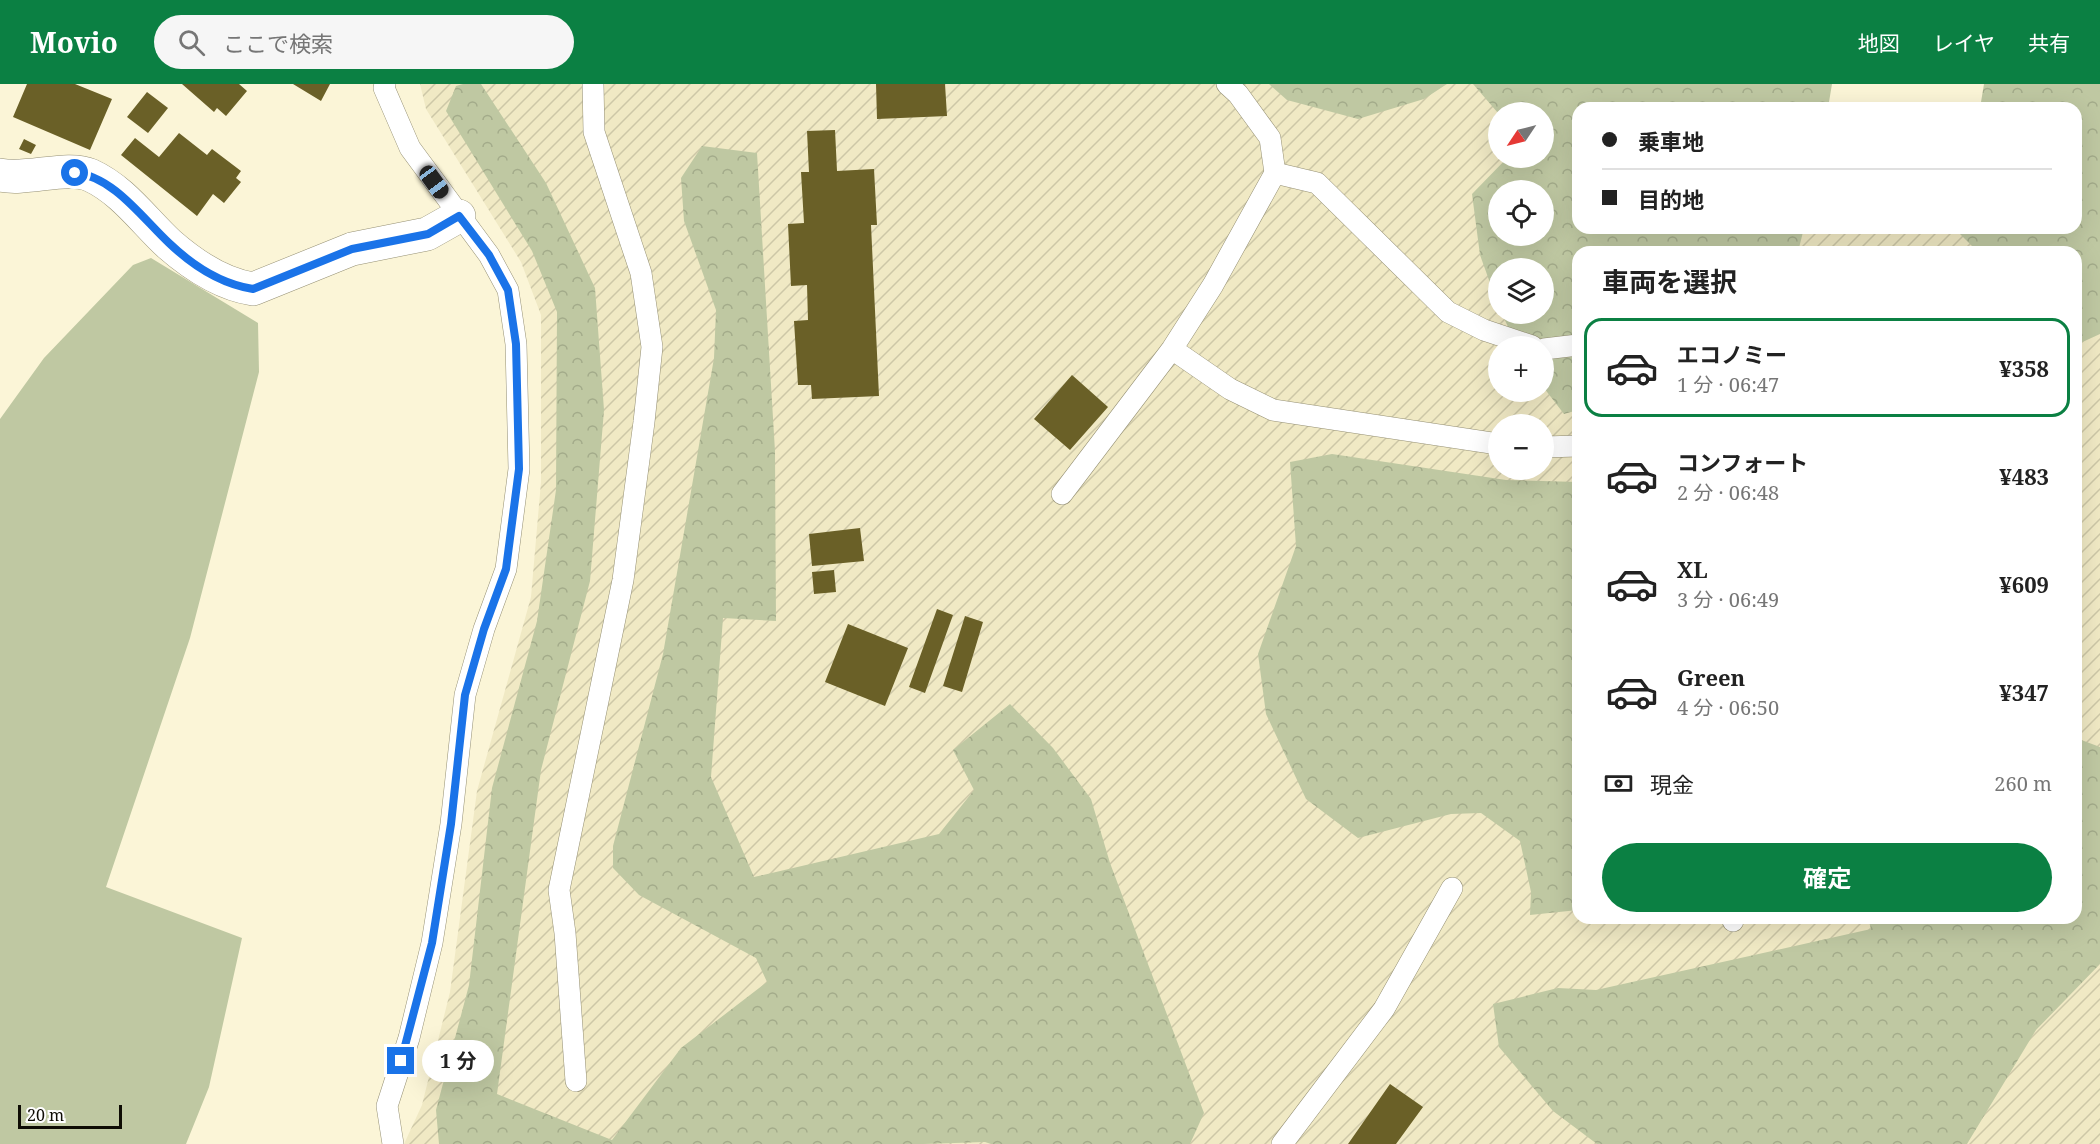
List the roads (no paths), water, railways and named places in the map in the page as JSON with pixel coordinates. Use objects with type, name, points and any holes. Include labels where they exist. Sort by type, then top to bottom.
[{"type":"street","points":[[0,175],[14,178],[63,172],[88,174],[106,184],[135,209],[170,245],[207,273],[237,286],[253,289],[352,249],[428,234],[459,216]]},
{"type":"lane","points":[[385,84],[384,88],[410,148],[489,255],[508,290],[516,344],[519,469],[506,569],[484,629],[465,695],[451,824],[432,943],[409,1038],[387,1106],[393,1144]]},
{"type":"lane","points":[[576,1081],[566,933],[559,891],[623,580],[652,347],[641,273],[594,132],[593,84]]},
{"type":"lane","points":[[1062,494],[1172,349],[1212,285],[1275,173],[1270,138],[1238,94],[1227,84]]},
{"type":"lane","points":[[1275,173],[1317,183],[1449,312],[1484,330],[1502,336]]},
{"type":"lane","points":[[1554,348],[1572,346]]},
{"type":"lane","points":[[1172,349],[1230,389],[1273,410],[1488,442]]},
{"type":"lane","points":[[1554,447],[1572,446]]},
{"type":"lane","points":[[1282,1144],[1384,1010],[1452,888]]}]
